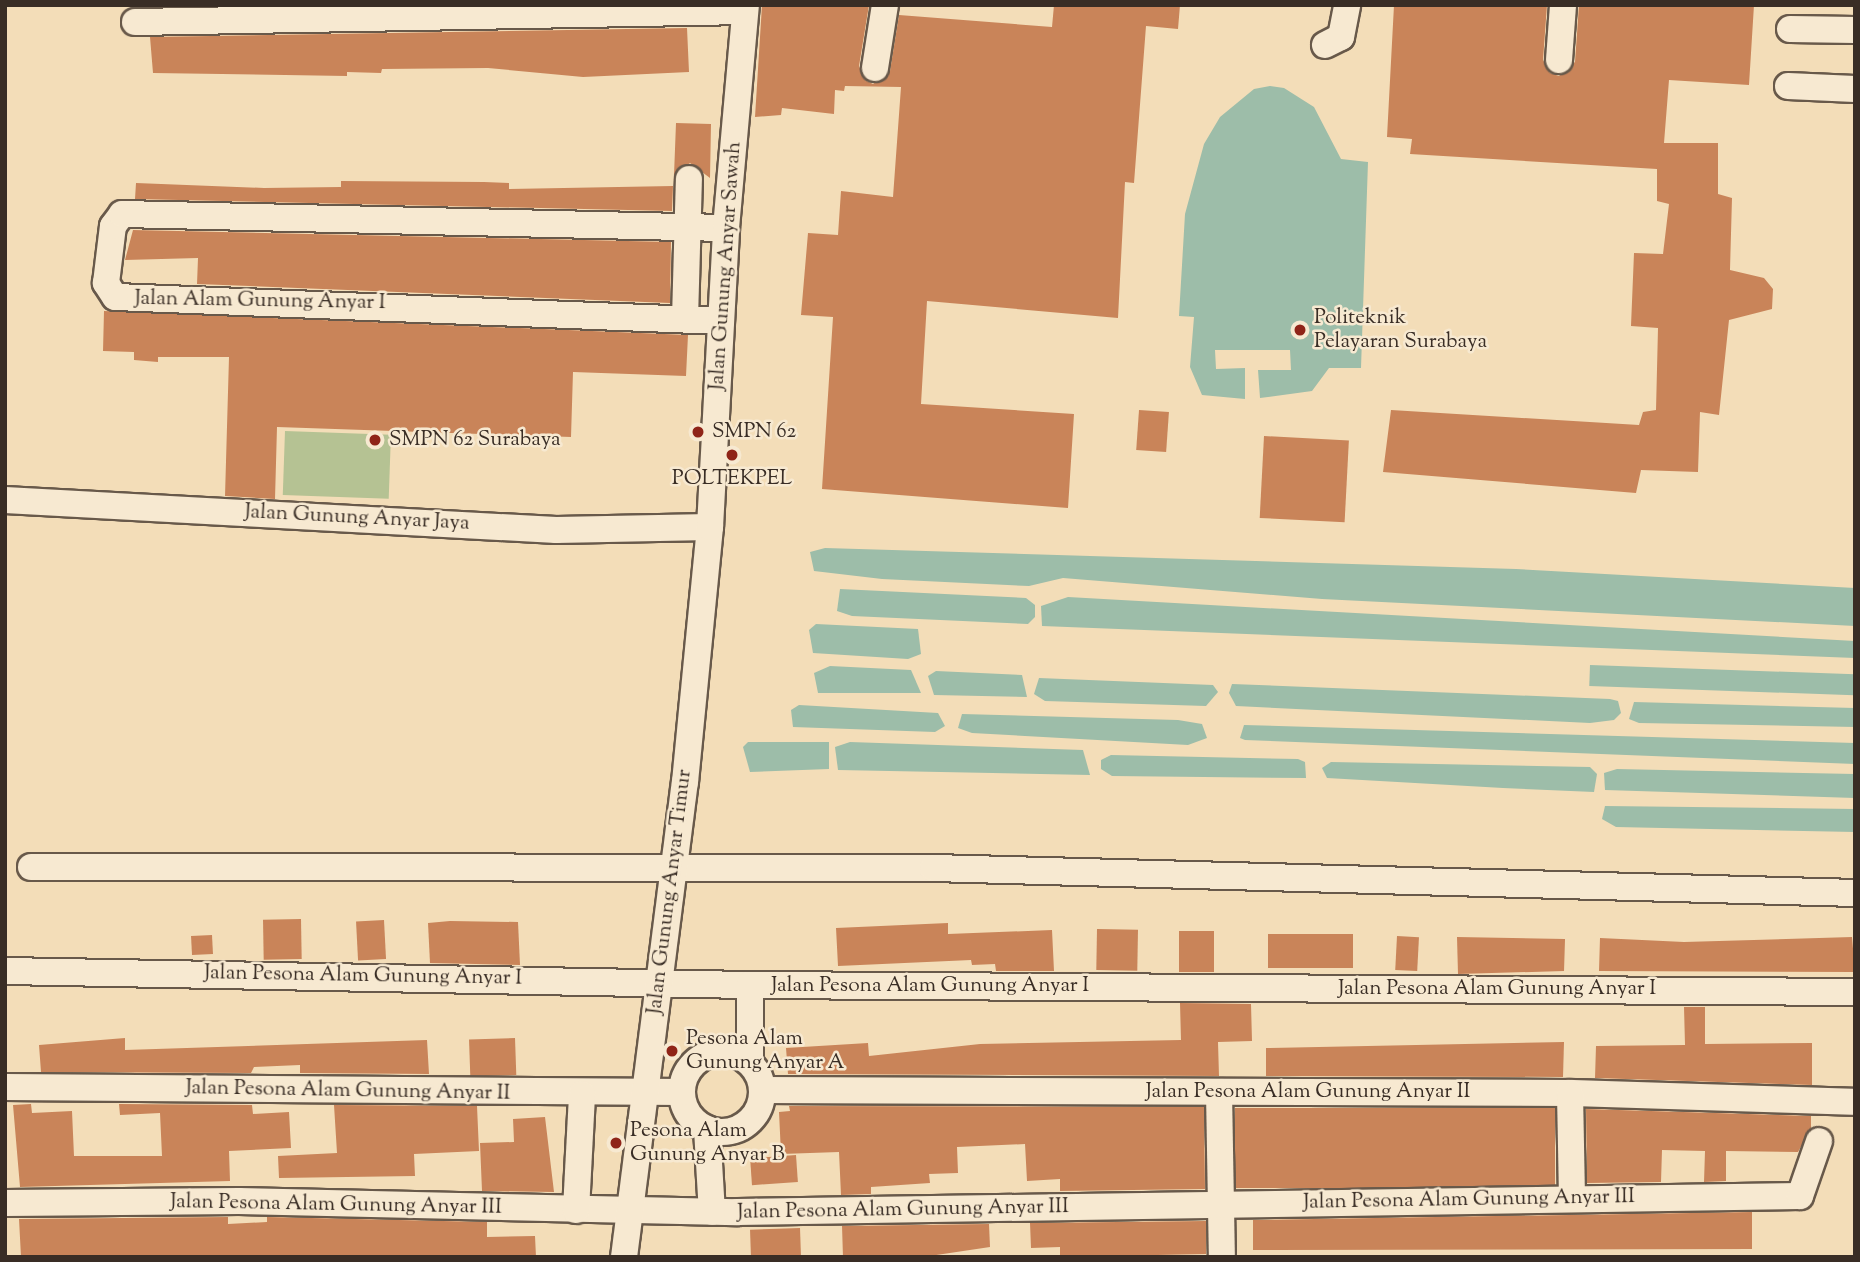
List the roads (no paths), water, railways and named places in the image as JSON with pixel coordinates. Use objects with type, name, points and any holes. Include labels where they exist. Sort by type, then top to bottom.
[{"type":"street","points":[[875,68],[885,5]]},
{"type":"street","points":[[1325,45],[1341,37],[1347,5]]},
{"type":"street","points":[[1559,60],[1563,5]]},
{"type":"street","points":[[135,22],[746,8]]},
{"type":"street","name":"Jalan Gunung Anyar Sawah","points":[[710,527],[726,228],[746,8]]},
{"type":"street","points":[[1790,29],[1855,30]]},
{"type":"street","points":[[1788,86],[1855,89]]},
{"type":"street","points":[[685,319],[689,179]]},
{"type":"street","name":"Jalan Alam Gunung Anyar I","points":[[721,321],[116,297],[106,284],[113,226],[122,214],[688,225],[726,228]]},
{"type":"street","name":"Jalan Gunung Anyar Jaya","points":[[5,499],[556,530],[710,527]]},
{"type":"street","name":"Jalan Gunung Anyar Timur","points":[[624,1257],[674,866],[710,527]]},
{"type":"street","points":[[31,867],[674,866],[1183,873],[1855,893]]},
{"type":"street","name":"Jalan Pesona Alam Gunung Anyar I","points":[[5,971],[659,980],[750,985],[1855,992]]},
{"type":"street","points":[[750,985],[750,1063],[762,1090],[750,1120],[722,1132],[707,1129],[685,1108],[681,1092],[684,1077],[706,1055],[729,1053],[750,1063]]},
{"type":"street","name":"Jalan Pesona Alam Gunung Anyar II","points":[[10,1087],[644,1095],[681,1092]]},
{"type":"street","name":"Jalan Pesona Alam Gunung Anyar II","points":[[762,1090],[1570,1093],[1855,1102]]},
{"type":"street","points":[[1219,1092],[1222,1256]]},
{"type":"street","points":[[1570,1093],[1572,1197]]},
{"type":"street","points":[[576,1210],[582,1094]]},
{"type":"street","points":[[707,1129],[712,1212]]},
{"type":"street","name":"Jalan Pesona Alam Gunung Anyar III","points":[[5,1203],[239,1201],[712,1212],[1572,1197],[1800,1196],[1819,1141]]},
{"type":"place","name":"Politeknik Pelayaran Surabaya","points":[[1300,330]]},
{"type":"place","name":"SMPN 62","points":[[698,432]]},
{"type":"place","name":"SMPN 62 Surabaya","points":[[375,440]]},
{"type":"place","name":"POLTEKPEL","points":[[732,455]]},
{"type":"place","name":"Pesona Alam Gunung Anyar A","points":[[672,1051]]},
{"type":"place","name":"Pesona Alam Gunung Anyar B","points":[[616,1143]]}]
